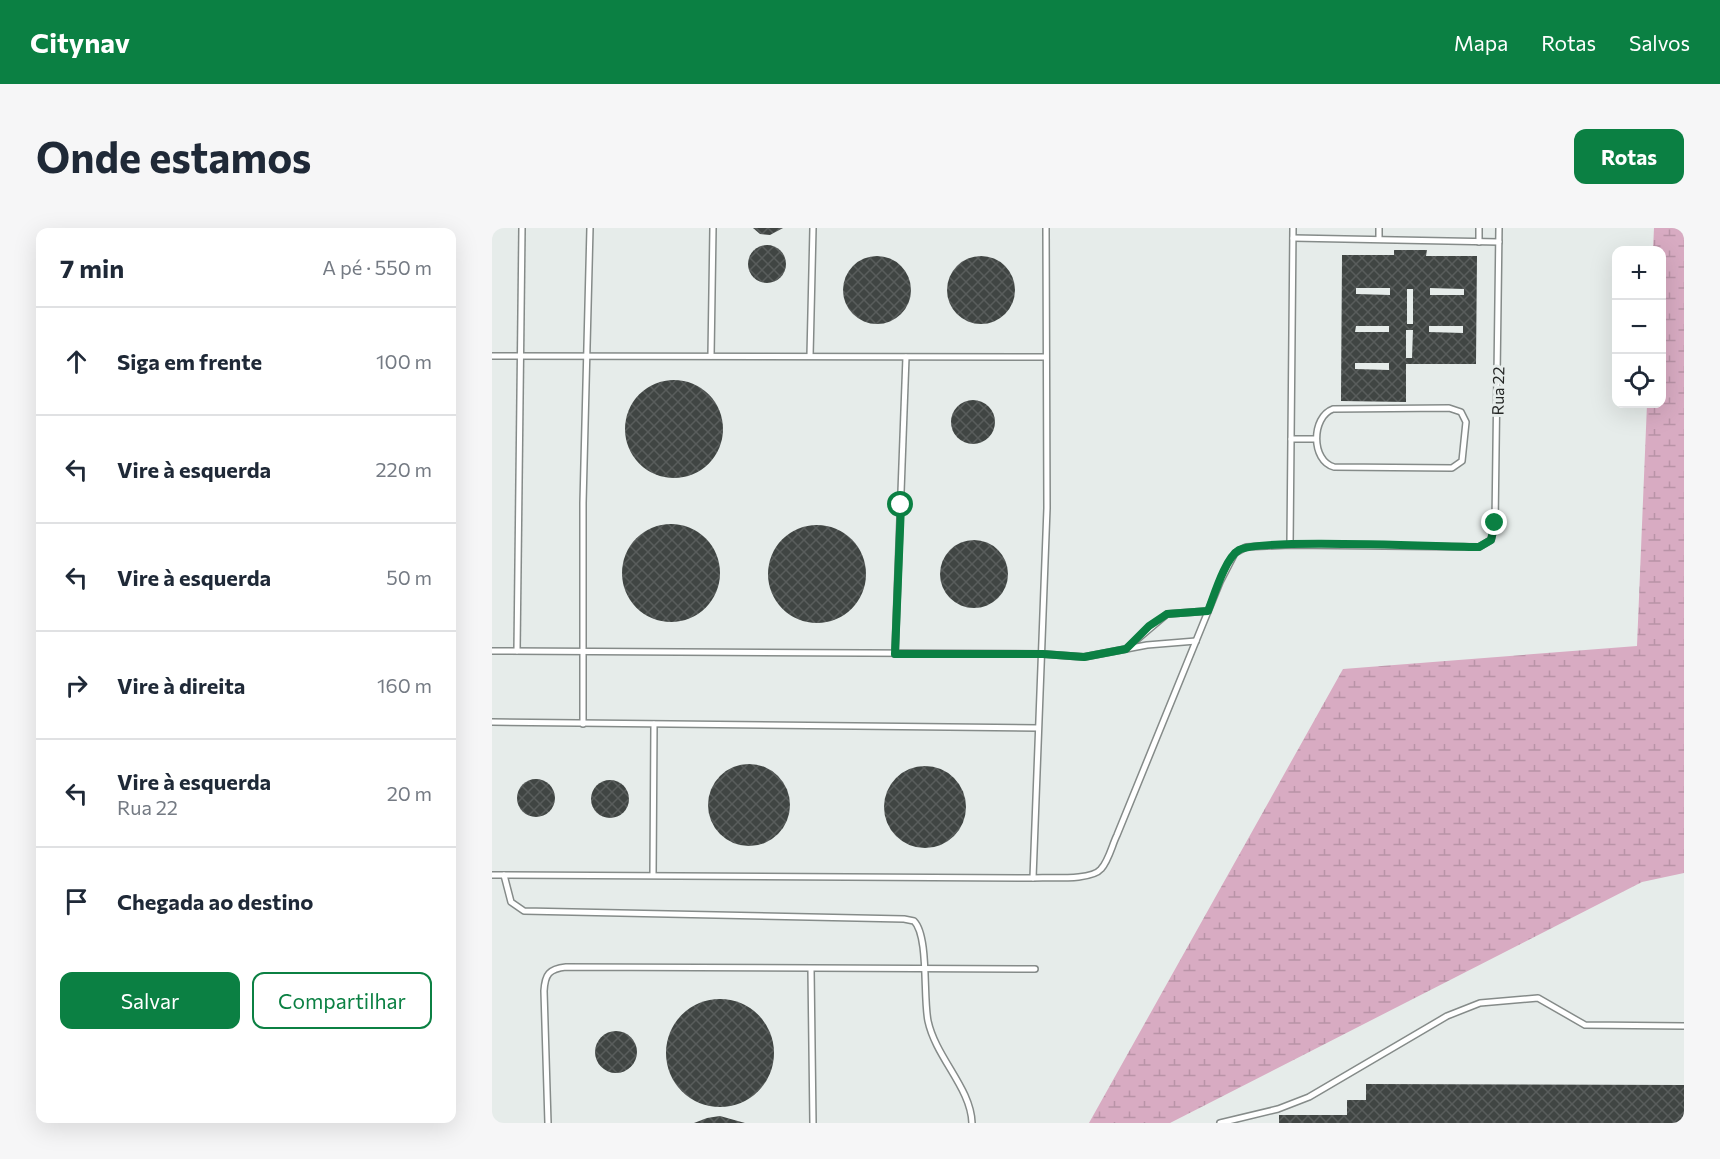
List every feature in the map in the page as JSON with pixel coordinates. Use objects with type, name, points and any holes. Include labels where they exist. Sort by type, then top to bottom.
[{"type":"lane","points":[[517,651],[522,228]]},
{"type":"lane","points":[[583,724],[585,356],[590,228]]},
{"type":"lane","points":[[711,356],[713,228]]},
{"type":"lane","points":[[810,356],[813,228]]},
{"type":"lane","points":[[1033,878],[1047,508],[1046,228]]},
{"type":"lane","points":[[492,875],[1033,878],[1085,877],[1102,868],[1208,611],[1235,553],[1246,547],[1290,545],[1293,228]]},
{"type":"lane","points":[[1379,228],[1379,240]]},
{"type":"lane","points":[[1479,228],[1479,242]]},
{"type":"lane","name":"Rua 22","points":[[1290,545],[1479,547],[1491,540],[1495,523],[1499,228]]},
{"type":"lane","points":[[1293,238],[1499,242]]},
{"type":"lane","points":[[492,356],[1045,357]]},
{"type":"lane","points":[[895,654],[906,357]]},
{"type":"lane","points":[[1449,408],[1461,412],[1466,422],[1462,461],[1452,468],[1334,467],[1323,461],[1316,439],[1321,419],[1333,409],[1449,408]]},
{"type":"lane","points":[[1291,439],[1316,439]]},
{"type":"lane","points":[[1126,649],[1149,626],[1167,614],[1208,611]]},
{"type":"lane","points":[[492,651],[1043,654],[1084,657],[1126,649],[1196,641]]},
{"type":"lane","points":[[492,722],[1038,728]]},
{"type":"lane","points":[[653,875],[654,724]]},
{"type":"lane","points":[[504,875],[511,902],[524,910],[908,919],[918,926],[921,933],[925,1007],[934,1043],[968,1101],[972,1123]]},
{"type":"lane","points":[[548,1123],[544,991],[546,975],[552,969],[566,967],[1035,969]]},
{"type":"lane","points":[[811,969],[813,1123]]},
{"type":"lane","points":[[1221,1123],[1278,1109],[1309,1097],[1447,1016],[1480,1003],[1529,997],[1546,1000],[1572,1020],[1585,1025],[1684,1026]]},
{"type":"green space","points":[[1654,228],[1684,228],[1684,873],[1642,882],[1170,1123],[1089,1123],[1343,669],[1637,646],[1647,408],[1666,408],[1666,246],[1653,246]]},
{"type":"building","points":[[753,228],[783,228],[770,235],[760,234]]},
{"type":"building","points":[[767,245],[781,250],[786,264],[781,278],[767,283],[753,278],[748,264],[753,250]]},
{"type":"building","points":[[1394,250],[1427,250],[1426,256],[1477,256],[1476,364],[1406,364],[1406,402],[1341,401],[1342,255],[1394,255]],"holes":[[[1356,288],[1390,288],[1390,295],[1356,294]],[[1430,288],[1464,289],[1464,295],[1430,295]],[[1407,289],[1413,289],[1413,324],[1407,324]],[[1356,326],[1389,326],[1389,332],[1355,332]],[[1429,326],[1463,326],[1463,333],[1429,332]],[[1406,330],[1413,330],[1412,358],[1406,358]],[[1355,363],[1389,363],[1389,370],[1355,369]]]},
{"type":"building","points":[[877,256],[890,259],[901,266],[908,277],[911,290],[908,303],[901,314],[890,321],[877,324],[864,321],[853,314],[846,303],[843,290],[846,277],[853,266],[864,259]]},
{"type":"building","points":[[981,256],[994,259],[1005,266],[1012,277],[1015,290],[1012,303],[1005,314],[994,321],[981,324],[968,321],[957,314],[950,303],[947,290],[950,277],[957,266],[968,259]]},
{"type":"building","points":[[674,380],[693,384],[708,395],[719,410],[723,429],[719,448],[708,463],[693,474],[674,478],[655,474],[640,463],[629,448],[625,429],[629,410],[640,395],[655,384]]},
{"type":"building","points":[[973,400],[988,407],[995,422],[988,437],[973,444],[958,437],[951,422],[958,407]]},
{"type":"building","points":[[671,524],[690,528],[705,539],[716,554],[720,573],[716,592],[705,607],[690,618],[671,622],[652,618],[637,607],[626,592],[622,573],[626,554],[637,539],[652,528]]},
{"type":"building","points":[[817,525],[836,529],[851,540],[862,555],[866,574],[862,593],[851,608],[836,619],[817,623],[798,619],[783,608],[772,593],[768,574],[772,555],[783,540],[798,529]]},
{"type":"building","points":[[974,540],[987,543],[998,550],[1005,561],[1008,574],[1005,587],[998,598],[987,605],[974,608],[961,605],[950,598],[943,587],[940,574],[943,561],[950,550],[961,543]]},
{"type":"building","points":[[749,764],[765,768],[778,776],[786,789],[790,805],[786,821],[778,834],[765,842],[749,846],[733,842],[720,834],[712,821],[708,805],[712,789],[720,776],[733,768]]},
{"type":"building","points":[[925,766],[941,770],[954,778],[962,791],[966,807],[962,823],[954,836],[941,844],[925,848],[909,844],[896,836],[888,823],[884,807],[888,791],[896,778],[909,770]]},
{"type":"building","points":[[536,779],[550,784],[555,798],[550,812],[536,817],[522,812],[517,798],[522,784]]},
{"type":"building","points":[[610,780],[624,785],[629,799],[624,813],[610,818],[596,813],[591,799],[596,785]]},
{"type":"building","points":[[720,999],[741,1003],[758,1015],[770,1032],[774,1053],[770,1074],[758,1091],[741,1103],[720,1107],[699,1103],[682,1091],[670,1074],[666,1053],[670,1032],[682,1015],[699,1003]]},
{"type":"building","points":[[616,1031],[624,1032],[631,1037],[636,1044],[636,1060],[631,1067],[624,1072],[616,1073],[608,1072],[601,1067],[596,1060],[595,1052],[596,1044],[601,1037],[608,1032]]},
{"type":"building","points":[[1366,1084],[1684,1085],[1684,1123],[1279,1123],[1279,1115],[1347,1115],[1347,1100],[1366,1100]]},
{"type":"building","points":[[720,1116],[745,1123],[694,1123],[707,1118]]},
{"type":"route","points":[[901,505],[895,654],[1043,654],[1084,657],[1126,649],[1157,619],[1167,614],[1182,611],[1208,611],[1230,560],[1243,548],[1290,545],[1479,547],[1491,540],[1495,523]]}]
